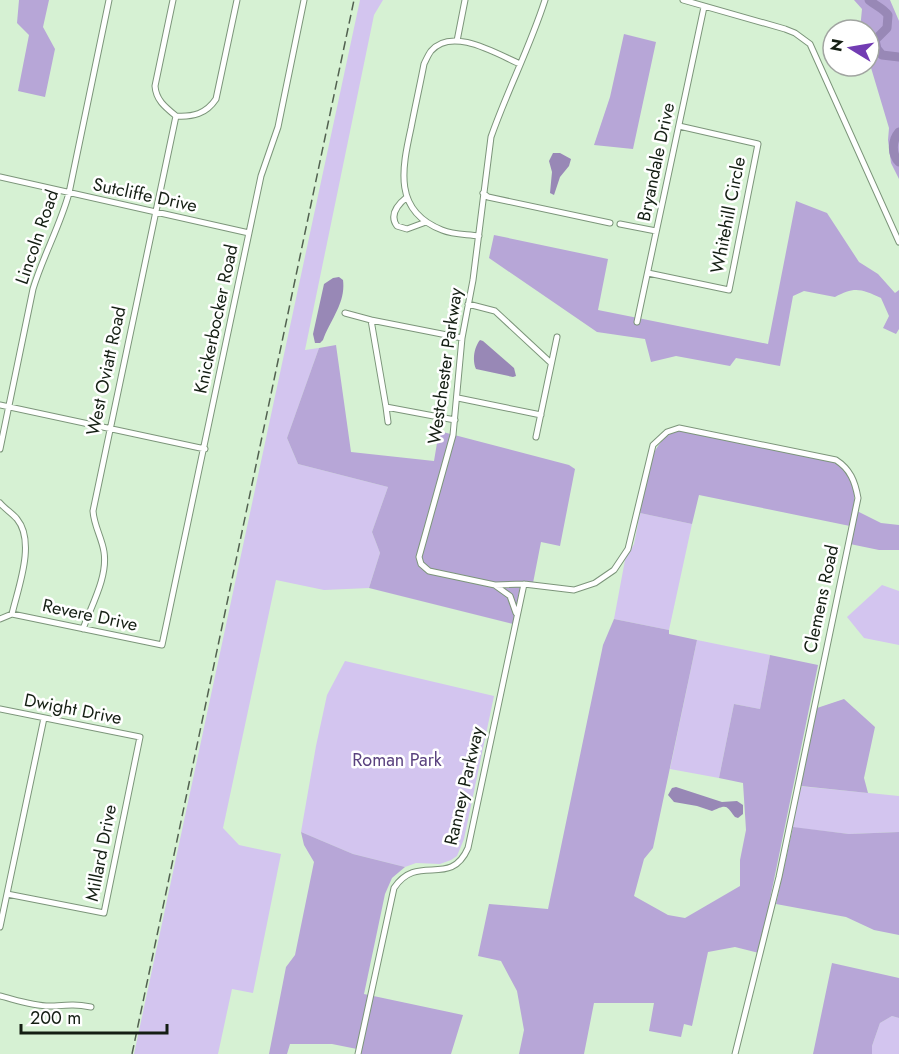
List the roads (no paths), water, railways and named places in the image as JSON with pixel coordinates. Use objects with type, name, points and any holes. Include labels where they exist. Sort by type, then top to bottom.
[{"type":"street","name":"Lincoln Road","points":[[0,449],[33,289],[61,220],[69,193],[109,0]]},
{"type":"street","points":[[172,0],[154,86],[155,95],[160,103],[176,116],[188,117],[201,113],[216,99],[237,0]]},
{"type":"street","name":"Knickerbocker Road","points":[[162,645],[261,176],[278,128],[304,0]]},
{"type":"street","points":[[457,41],[465,0]]},
{"type":"street","name":"Westchester Parkway","points":[[545,0],[491,136],[479,236],[462,338],[455,420],[420,561],[423,567],[429,570],[495,585],[524,584],[563,590],[585,587],[604,578],[622,559]]},
{"type":"street","points":[[683,0],[785,29],[810,44],[899,242]]},
{"type":"street","name":"Bryandale Drive","points":[[637,322],[704,7]]},
{"type":"street","points":[[479,236],[443,231],[426,222],[407,197],[403,163],[424,64],[430,51],[438,45],[457,41],[469,42],[520,64]]},
{"type":"street","name":"West Oviatt Road","points":[[83,629],[104,566],[104,549],[94,522],[93,511],[176,116]]},
{"type":"street","name":"Whitehill Circle","points":[[648,273],[729,290],[758,144],[679,126]]},
{"type":"street","name":"Sutcliffe Drive","points":[[0,177],[249,233]]},
{"type":"street","points":[[483,194],[547,211],[610,223]]},
{"type":"street","points":[[407,197],[399,203],[394,214],[393,219],[397,226],[407,229],[426,222]]},
{"type":"street","points":[[620,224],[656,231]]},
{"type":"street","points":[[468,304],[495,311],[551,363]]},
{"type":"street","points":[[345,313],[462,338]]},
{"type":"street","points":[[371,320],[388,422]]},
{"type":"street","points":[[537,437],[557,337]]},
{"type":"street","points":[[458,398],[541,415]]},
{"type":"street","points":[[0,405],[205,449]]},
{"type":"street","points":[[386,406],[455,420]]},
{"type":"street","name":"Clemens Road","points":[[622,559],[632,538],[653,445],[659,437],[673,429],[687,428],[836,460],[843,464],[855,480],[858,498],[778,877],[735,1054]]},
{"type":"street","points":[[0,503],[17,518],[27,541],[12,614],[0,619]]},
{"type":"street","name":"Ranney Parkway","points":[[358,1054],[394,888],[404,876],[416,870],[442,870],[454,865],[468,848],[524,584]]},
{"type":"street","points":[[495,585],[510,596],[517,618]]},
{"type":"street","name":"Revere Drive","points":[[12,614],[162,645]]},
{"type":"street","name":"Dwight Drive","points":[[0,710],[140,737]]},
{"type":"street","points":[[0,927],[44,718]]},
{"type":"street","name":"Millard Drive","points":[[7,894],[104,913],[140,737]]},
{"type":"street","points":[[0,996],[42,1005],[68,1003],[91,1007]]},
{"type":"waterway","points":[[869,0],[888,15],[887,28],[875,40],[877,49],[882,55],[899,57]]},
{"type":"waterway","points":[[899,132],[893,147],[899,162]]},
{"type":"railway","points":[[132,1054],[354,0]]},
{"type":"park label","name":"Roman Park","points":[[397,760]]}]
